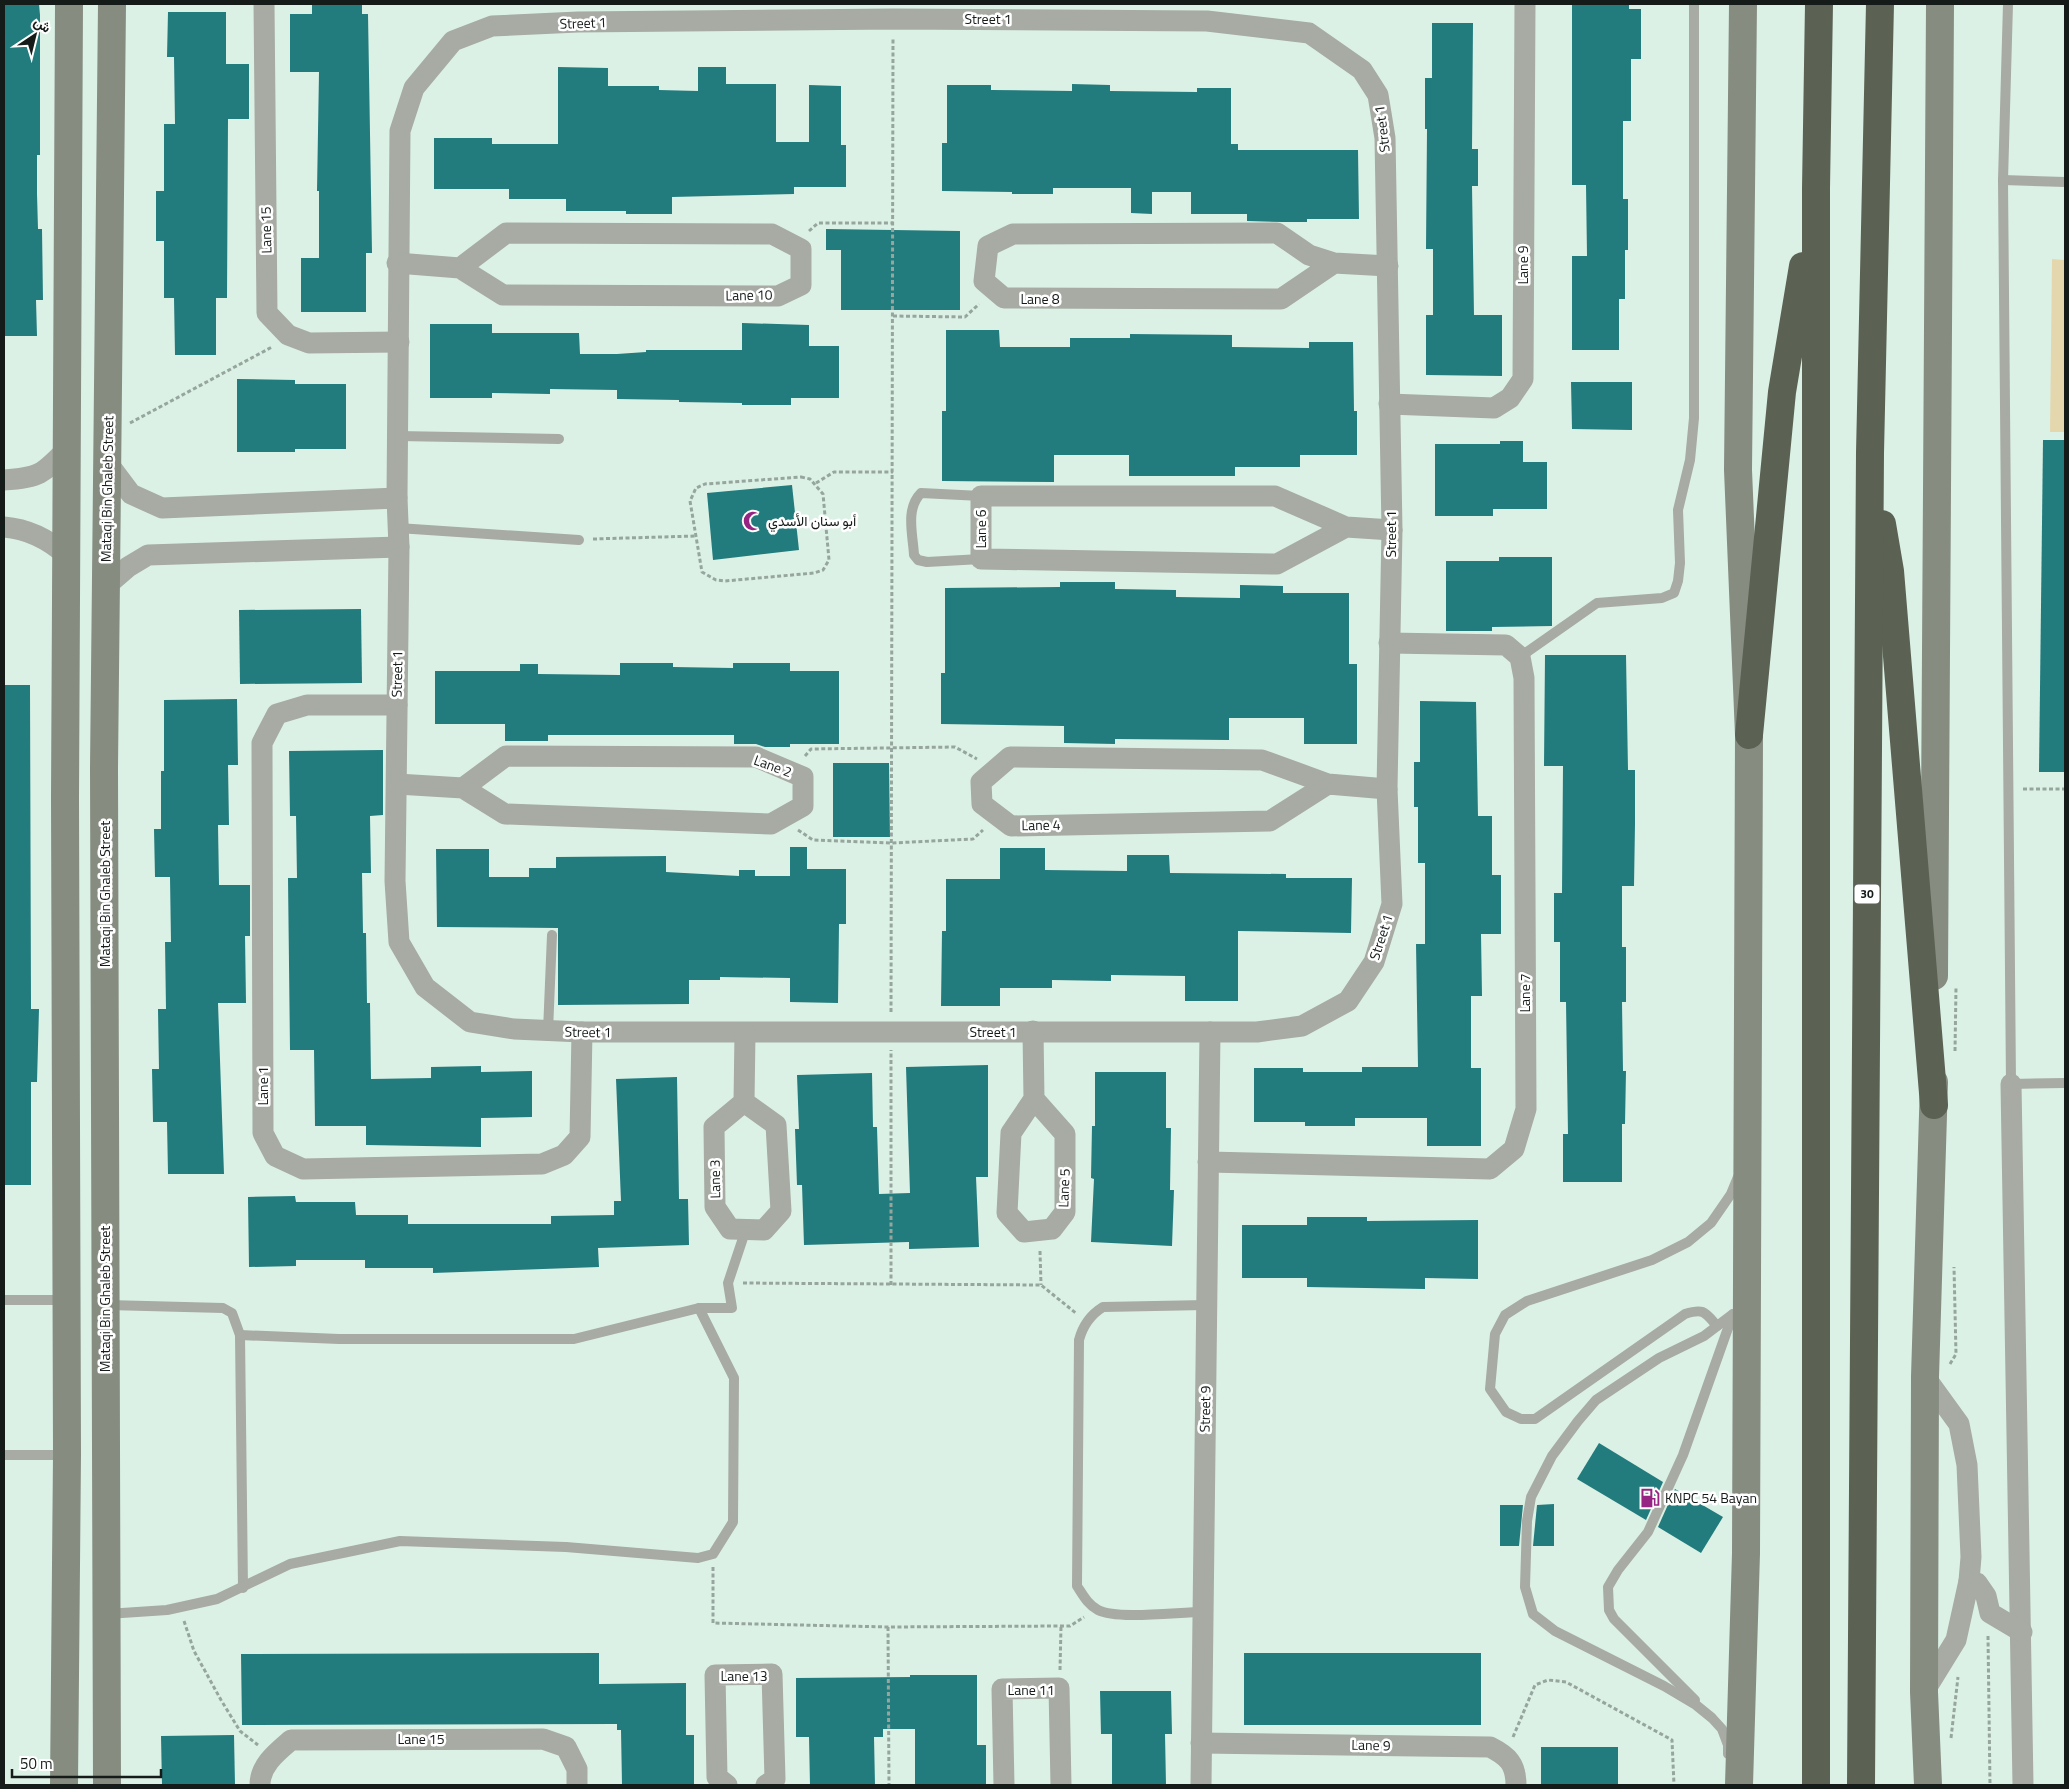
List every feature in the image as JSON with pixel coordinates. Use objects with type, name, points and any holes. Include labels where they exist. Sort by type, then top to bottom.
[{"type":"highway","points":[[1816,1785],[1816,188],[1819,4]]},
{"type":"highway","name":"30","points":[[1861,1785],[1870,453],[1880,4]]},
{"type":"highway","points":[[1749,735],[1782,392],[1816,188]]},
{"type":"highway","points":[[1870,453],[1890,571],[1934,1105]]},
{"type":"street","points":[[64,1785],[67,1455],[65,909],[69,4]]},
{"type":"street","name":"Mataqi Bin Ghaleb Street","points":[[107,1785],[105,916],[107,434],[112,4]]},
{"type":"street","name":"Lane 15","points":[[264,4],[267,313],[288,335],[309,343],[400,342]]},
{"type":"street","name":"Lane 9","points":[[1389,404],[1494,408],[1510,398],[1522,379],[1526,4]]},
{"type":"street","points":[[1731,1778],[1746,1553],[1749,735],[1738,470],[1743,4]]},
{"type":"street","points":[[1928,1785],[1924,1692],[1925,1376],[1934,1105],[1940,4]]},
{"type":"street","name":"Street 1","points":[[746,12],[894,19],[1044,12],[1207,12],[1309,34],[1362,70],[1378,95],[1386,138],[1388,266],[1392,530],[1387,789],[1392,904],[1374,962],[1348,1001],[1302,1026],[1257,1032],[582,1032],[514,1029],[470,1022],[425,987],[399,942],[395,881],[399,538],[396,498],[400,342],[397,263],[400,131],[414,88],[453,41],[492,26],[578,13],[746,12]]},
{"type":"street","points":[[68,80],[80,91],[95,95],[112,82]]},
{"type":"street","points":[[68,147],[84,134],[98,136],[111,144]]},
{"type":"street","points":[[995,290],[984,281],[988,246],[1013,234],[1277,233],[1309,254],[1334,263],[1388,266]]},
{"type":"street","points":[[460,268],[506,234],[772,234],[794,245]]},
{"type":"street","name":"Lane 10","points":[[397,263],[460,268],[503,294],[778,296],[801,285],[801,249],[794,245]]},
{"type":"street","name":"Lane 8","points":[[995,290],[1004,298],[1281,299],[1334,263]]},
{"type":"street","points":[[4,480],[27,479],[46,471],[67,449]]},
{"type":"street","points":[[107,462],[131,494],[162,508],[396,498]]},
{"type":"street","name":"Lane 6","points":[[1346,527],[1277,564],[981,559],[981,496],[1275,496],[1346,527],[1392,530]]},
{"type":"street","points":[[4,527],[21,528],[51,542],[66,555]]},
{"type":"street","points":[[106,586],[128,567],[148,555],[399,538]]},
{"type":"street","points":[[1389,644],[1506,645],[1520,658]]},
{"type":"street","name":"Lane 7","points":[[1208,1162],[1490,1169],[1514,1149],[1526,1109],[1524,678],[1520,658]]},
{"type":"street","name":"Lane 1","points":[[397,705],[307,705],[277,714],[262,743],[263,1133],[275,1156],[303,1169],[542,1164],[557,1158],[564,1155],[580,1136],[582,1032]]},
{"type":"street","name":"Lane 2","points":[[397,784],[463,788],[505,814],[771,824],[803,806],[803,777],[756,757],[506,756],[463,788]]},
{"type":"street","name":"Lane 4","points":[[1328,784],[1270,821],[1011,826],[982,804],[981,782],[1010,757],[1262,760],[1328,784],[1387,789]]},
{"type":"street","points":[[65,909],[75,922],[91,927],[105,916]]},
{"type":"street","points":[[65,976],[81,963],[91,963],[105,973]]},
{"type":"street","points":[[1032,1031],[1034,1099],[1010,1133],[1007,1213],[1024,1232],[1039,1231]]},
{"type":"street","name":"Street 9","points":[[1201,1785],[1210,1032]]},
{"type":"street","points":[[744,1102],[745,1033]]},
{"type":"street","points":[[2012,1084],[2023,1785]]},
{"type":"street","name":"Lane 5","points":[[1034,1099],[1065,1134],[1065,1212],[1052,1229],[1039,1231]]},
{"type":"street","name":"Lane 3","points":[[744,1102],[776,1125],[781,1211],[764,1230],[730,1229],[715,1207],[714,1127],[744,1102]]},
{"type":"street","points":[[1924,1692],[1956,1640],[1969,1582],[1970,1556],[1967,1465],[1959,1424],[1925,1376]]},
{"type":"street","points":[[1969,1582],[1977,1583],[1981,1587],[1990,1613],[2022,1632]]},
{"type":"street","name":"Lane 13","points":[[727,1785],[717,1777],[715,1675],[772,1674],[774,1779],[766,1785]]},
{"type":"street","name":"Lane 11","points":[[1004,1785],[1002,1689],[1059,1688],[1062,1785]]},
{"type":"street","name":"Lane 15","points":[[260,1785],[260,1778],[272,1756],[291,1740],[543,1739],[566,1747],[577,1769],[578,1785]]},
{"type":"street","name":"Lane 9","points":[[1201,1743],[1490,1747],[1505,1754]]},
{"type":"street","points":[[1505,1754],[1516,1772],[1516,1785]]},
{"type":"lane","points":[[1520,658],[1596,603],[1662,598],[1674,592],[1678,581],[1678,510],[1690,460],[1694,418],[1694,4]]},
{"type":"lane","points":[[2008,4],[2003,180],[2012,1084],[2065,1083]]},
{"type":"lane","points":[[2003,180],[2065,182]]},
{"type":"lane","points":[[398,436],[558,439]]},
{"type":"lane","points":[[981,496],[921,493],[914,499],[911,508],[914,555],[918,560],[927,562],[981,559]]},
{"type":"lane","points":[[399,538],[579,540]]},
{"type":"lane","points":[[548,1031],[552,935]]},
{"type":"lane","points":[[1736,1289],[1746,1165]]},
{"type":"lane","points":[[1717,1326],[1705,1312],[1697,1310],[1685,1314],[1535,1419],[1521,1419],[1506,1412],[1490,1389],[1495,1334],[1505,1315],[1527,1302],[1652,1260],[1688,1242],[1711,1223],[1731,1194],[1746,1165]]},
{"type":"lane","points":[[240,1335],[339,1339],[574,1339],[699,1308],[732,1308],[728,1283],[746,1229]]},
{"type":"lane","points":[[4,1300],[66,1300]]},
{"type":"lane","points":[[106,1305],[223,1308],[232,1313],[240,1335],[243,1588]]},
{"type":"lane","points":[[1203,1612],[1113,1614],[1098,1610],[1088,1603],[1077,1586],[1079,1340],[1093,1313],[1103,1307],[1206,1305]]},
{"type":"lane","points":[[106,1614],[179,1607],[217,1599],[290,1564],[400,1541],[566,1548],[698,1558],[712,1554],[733,1522],[734,1378],[699,1308]]},
{"type":"lane","points":[[1712,1718],[1696,1705],[1664,1686],[1555,1632],[1533,1614],[1525,1587],[1527,1521],[1531,1497],[1552,1456],[1596,1400],[1660,1358],[1704,1336],[1733,1310],[1684,1455],[1648,1532],[1618,1570],[1608,1587],[1609,1610],[1614,1619],[1712,1718],[1722,1729],[1728,1745],[1731,1778]]},
{"type":"lane","points":[[4,1455],[67,1455]]},
{"type":"path","points":[[891,1285],[894,19]]},
{"type":"path","points":[[794,245],[818,223],[893,223]]},
{"type":"path","points":[[893,316],[965,317],[995,290]]},
{"type":"path","points":[[107,434],[292,336]]},
{"type":"path","points":[[816,483],[834,472],[893,472]]},
{"type":"path","points":[[801,477],[810,478],[816,483],[823,494],[829,560],[823,570],[814,573],[716,580],[702,572],[690,501],[696,488],[705,484],[801,477]]},
{"type":"path","points":[[579,540],[695,536]]},
{"type":"path","points":[[792,773],[811,749],[955,747],[995,769]]},
{"type":"path","points":[[2008,789],[2065,790]]},
{"type":"path","points":[[781,818],[814,840],[892,843],[973,839],[999,817]]},
{"type":"path","points":[[1039,1231],[1041,1285]]},
{"type":"path","points":[[728,1283],[1041,1285],[1087,1322]]},
{"type":"path","points":[[712,1554],[713,1623],[888,1627],[1070,1626],[1098,1610]]},
{"type":"path","points":[[179,1607],[194,1651],[240,1731],[272,1756]]},
{"type":"path","points":[[1059,1688],[1061,1626]]},
{"type":"path","points":[[888,1627],[889,1785]]},
{"type":"path","points":[[1988,1631],[1990,1785]]},
{"type":"path","points":[[1951,1746],[1959,1668]]},
{"type":"path","points":[[1505,1754],[1535,1685],[1548,1680],[1566,1682],[1672,1740],[1674,1785]]},
{"type":"shaded area","points":[[2052,259],[2065,260],[2065,432],[2050,432]]},
{"type":"building","points":[[4,4],[39,4],[40,155],[37,155],[37,194],[38,229],[42,229],[43,300],[36,300],[37,336],[4,336]]},
{"type":"building","points":[[312,4],[362,4],[362,14],[368,14],[372,253],[366,253],[366,312],[301,312],[301,258],[319,258],[319,191],[317,191],[319,72],[290,72],[290,14],[312,14]]},
{"type":"building","points":[[1572,4],[1629,4],[1629,9],[1641,9],[1641,59],[1631,59],[1631,121],[1623,121],[1623,199],[1628,199],[1628,250],[1625,250],[1625,299],[1619,299],[1619,350],[1572,350],[1572,256],[1587,256],[1586,185],[1572,185]]},
{"type":"building","points":[[168,12],[226,12],[226,64],[249,64],[249,119],[228,119],[227,298],[216,298],[216,355],[175,355],[174,298],[164,298],[164,241],[156,241],[156,191],[164,191],[164,124],[175,124],[174,57],[167,57]]},
{"type":"building","points":[[1432,23],[1473,23],[1472,149],[1478,149],[1478,186],[1472,186],[1474,315],[1502,315],[1502,376],[1426,375],[1426,315],[1433,315],[1433,249],[1426,249],[1427,129],[1425,129],[1425,78],[1432,78]]},
{"type":"building","points":[[558,67],[608,68],[608,86],[659,86],[659,90],[698,91],[698,67],[726,67],[726,84],[776,84],[776,142],[809,142],[809,85],[841,86],[841,145],[846,145],[846,187],[794,187],[794,194],[672,197],[672,214],[626,214],[626,211],[566,211],[566,199],[509,199],[509,189],[434,189],[434,138],[492,138],[492,144],[558,144]]},
{"type":"building","points":[[1072,84],[1110,85],[1110,91],[1197,92],[1197,88],[1231,88],[1231,144],[1238,144],[1238,150],[1358,150],[1359,219],[1307,219],[1307,222],[1247,221],[1247,214],[1191,214],[1191,192],[1152,192],[1152,214],[1131,213],[1131,188],[1053,188],[1053,194],[942,191],[942,143],[947,143],[947,85],[991,85],[991,90],[1072,91]]},
{"type":"building","points":[[826,229],[960,231],[960,310],[841,310],[841,250],[826,250]]},
{"type":"building","points":[[742,323],[809,325],[809,346],[839,346],[839,398],[791,398],[791,405],[742,405],[742,403],[617,399],[617,390],[550,389],[550,394],[492,393],[492,398],[430,398],[430,324],[492,324],[492,333],[579,333],[580,354],[617,354],[646,352],[646,350],[742,350]]},
{"type":"building","points":[[946,330],[999,330],[1000,347],[1070,347],[1070,338],[1130,338],[1130,334],[1232,335],[1232,347],[1309,348],[1309,342],[1353,342],[1354,411],[1357,411],[1357,455],[1300,455],[1300,467],[1235,467],[1235,476],[1129,476],[1129,455],[1054,455],[1054,482],[942,481],[942,411],[946,411]]},
{"type":"building","points":[[237,379],[295,380],[295,384],[346,384],[346,449],[295,449],[295,452],[237,452]]},
{"type":"building","points":[[1571,382],[1632,382],[1632,430],[1572,429]]},
{"type":"building","points":[[2043,440],[2065,440],[2065,772],[2039,772]]},
{"type":"building","points":[[1500,441],[1523,441],[1523,462],[1547,462],[1547,509],[1493,509],[1493,516],[1435,516],[1435,444],[1500,444]]},
{"type":"building","name":"أبو سنان الأسدي","points":[[792,485],[799,550],[713,560],[707,493]]},
{"type":"building","points":[[1499,557],[1552,557],[1552,626],[1492,627],[1492,631],[1446,631],[1446,561],[1499,561]]},
{"type":"building","points":[[1060,582],[1115,582],[1115,589],[1176,590],[1176,597],[1240,598],[1240,585],[1283,586],[1283,593],[1349,593],[1349,664],[1357,664],[1357,744],[1304,744],[1304,718],[1229,718],[1229,740],[1115,739],[1115,744],[1064,743],[1064,726],[941,724],[941,673],[945,673],[945,588],[1060,587]]},
{"type":"building","points":[[361,609],[362,683],[240,684],[239,610]]},
{"type":"building","points":[[1545,655],[1626,655],[1628,770],[1635,770],[1635,824],[1634,886],[1622,886],[1622,947],[1626,947],[1626,1002],[1622,1002],[1623,1071],[1626,1071],[1625,1124],[1622,1124],[1622,1182],[1563,1182],[1563,1134],[1568,1134],[1566,1002],[1560,1002],[1560,942],[1554,942],[1554,893],[1562,893],[1563,766],[1544,766]]},
{"type":"building","points":[[620,663],[673,663],[673,667],[733,668],[733,663],[790,663],[790,671],[839,671],[839,744],[790,744],[790,747],[765,747],[756,744],[734,744],[734,735],[548,735],[548,741],[505,741],[505,724],[435,724],[435,671],[520,671],[520,664],[538,664],[538,674],[620,675]]},
{"type":"building","points":[[4,685],[30,685],[31,1009],[39,1009],[37,1082],[31,1082],[31,1185],[4,1185]]},
{"type":"building","points":[[237,699],[238,765],[228,765],[229,825],[218,825],[219,885],[250,885],[250,936],[245,936],[246,1003],[218,1003],[224,1174],[168,1174],[167,1122],[153,1122],[152,1069],[159,1069],[158,1009],[166,1009],[165,942],[171,942],[170,877],[155,877],[154,829],[161,829],[161,771],[164,771],[164,700]]},
{"type":"building","points":[[1420,701],[1476,702],[1478,816],[1492,816],[1492,875],[1501,875],[1501,934],[1481,934],[1482,996],[1471,996],[1471,1068],[1481,1068],[1481,1146],[1427,1146],[1427,1118],[1355,1118],[1355,1126],[1305,1126],[1305,1122],[1254,1122],[1254,1068],[1303,1068],[1303,1072],[1362,1072],[1362,1067],[1418,1067],[1416,944],[1425,944],[1425,863],[1418,863],[1418,807],[1414,807],[1414,762],[1420,762]]},
{"type":"building","points":[[383,750],[383,815],[370,816],[371,873],[362,873],[363,933],[366,933],[367,1003],[370,1003],[371,1079],[431,1078],[431,1067],[481,1066],[481,1072],[532,1071],[532,1117],[481,1118],[481,1147],[366,1145],[366,1126],[315,1126],[314,1050],[290,1050],[288,878],[297,878],[296,816],[290,816],[289,751]]},
{"type":"building","points":[[833,763],[889,763],[890,837],[833,837]]},
{"type":"building","points":[[790,847],[807,847],[807,869],[846,869],[846,924],[839,924],[838,1003],[790,1002],[790,978],[720,977],[720,980],[689,980],[689,1004],[558,1005],[558,928],[437,927],[436,849],[489,849],[489,877],[529,877],[529,868],[556,868],[556,857],[666,856],[666,872],[739,876],[739,870],[755,870],[755,876],[790,876]]},
{"type":"building","points":[[1000,848],[1045,848],[1045,870],[1127,871],[1127,855],[1169,855],[1170,873],[1286,874],[1286,878],[1352,878],[1351,933],[1238,931],[1238,1001],[1185,1001],[1185,976],[1111,975],[1111,981],[1052,980],[1052,988],[1000,988],[1000,1006],[941,1006],[942,931],[946,931],[946,879],[1000,879]]},
{"type":"building","points":[[988,1065],[988,1177],[976,1177],[979,1247],[909,1249],[909,1242],[804,1245],[802,1185],[797,1185],[795,1129],[799,1129],[797,1075],[872,1073],[873,1127],[877,1127],[879,1194],[910,1193],[906,1067]]},
{"type":"building","points":[[1095,1072],[1166,1072],[1166,1128],[1171,1128],[1170,1190],[1174,1190],[1172,1246],[1091,1242],[1094,1179],[1091,1178],[1092,1126],[1095,1126]]},
{"type":"building","points":[[677,1077],[679,1199],[688,1199],[689,1245],[598,1248],[599,1267],[433,1273],[433,1268],[365,1268],[365,1260],[296,1260],[296,1266],[249,1267],[248,1197],[295,1196],[296,1202],[355,1202],[356,1215],[408,1215],[408,1224],[551,1224],[551,1216],[614,1215],[614,1201],[621,1201],[616,1079]]},
{"type":"building","points":[[1307,1217],[1367,1217],[1367,1221],[1478,1220],[1478,1279],[1425,1278],[1425,1289],[1307,1287],[1307,1278],[1242,1278],[1242,1225],[1307,1225]]},
{"type":"building","points":[[1599,1443],[1663,1482],[1646,1520],[1577,1479]]},
{"type":"building","points":[[1675,1489],[1723,1517],[1701,1553],[1658,1527]]},
{"type":"building","points":[[1554,1504],[1554,1546],[1533,1546],[1537,1505]]},
{"type":"building","points":[[1500,1505],[1523,1505],[1519,1546],[1500,1546]]},
{"type":"building","points":[[599,1653],[599,1684],[686,1683],[686,1735],[694,1735],[694,1785],[622,1785],[621,1730],[617,1730],[617,1724],[242,1725],[241,1654]]},
{"type":"building","points":[[1244,1653],[1481,1653],[1481,1725],[1244,1725]]},
{"type":"building","points":[[910,1675],[977,1675],[977,1745],[986,1745],[986,1785],[915,1785],[915,1729],[883,1729],[883,1737],[874,1737],[875,1785],[810,1785],[809,1737],[796,1737],[796,1678],[910,1677]]},
{"type":"building","points":[[1100,1691],[1171,1691],[1172,1734],[1165,1734],[1166,1785],[1112,1785],[1112,1734],[1101,1734]]},
{"type":"building","points":[[234,1735],[235,1785],[162,1785],[161,1736]]},
{"type":"building","points":[[1541,1747],[1618,1747],[1618,1785],[1541,1785]]},
{"type":"place","name":"أبو سنان الأسدي","points":[[753,521]]},
{"type":"place","name":"KNPC 54 Bayan","points":[[1650,1498]]}]
